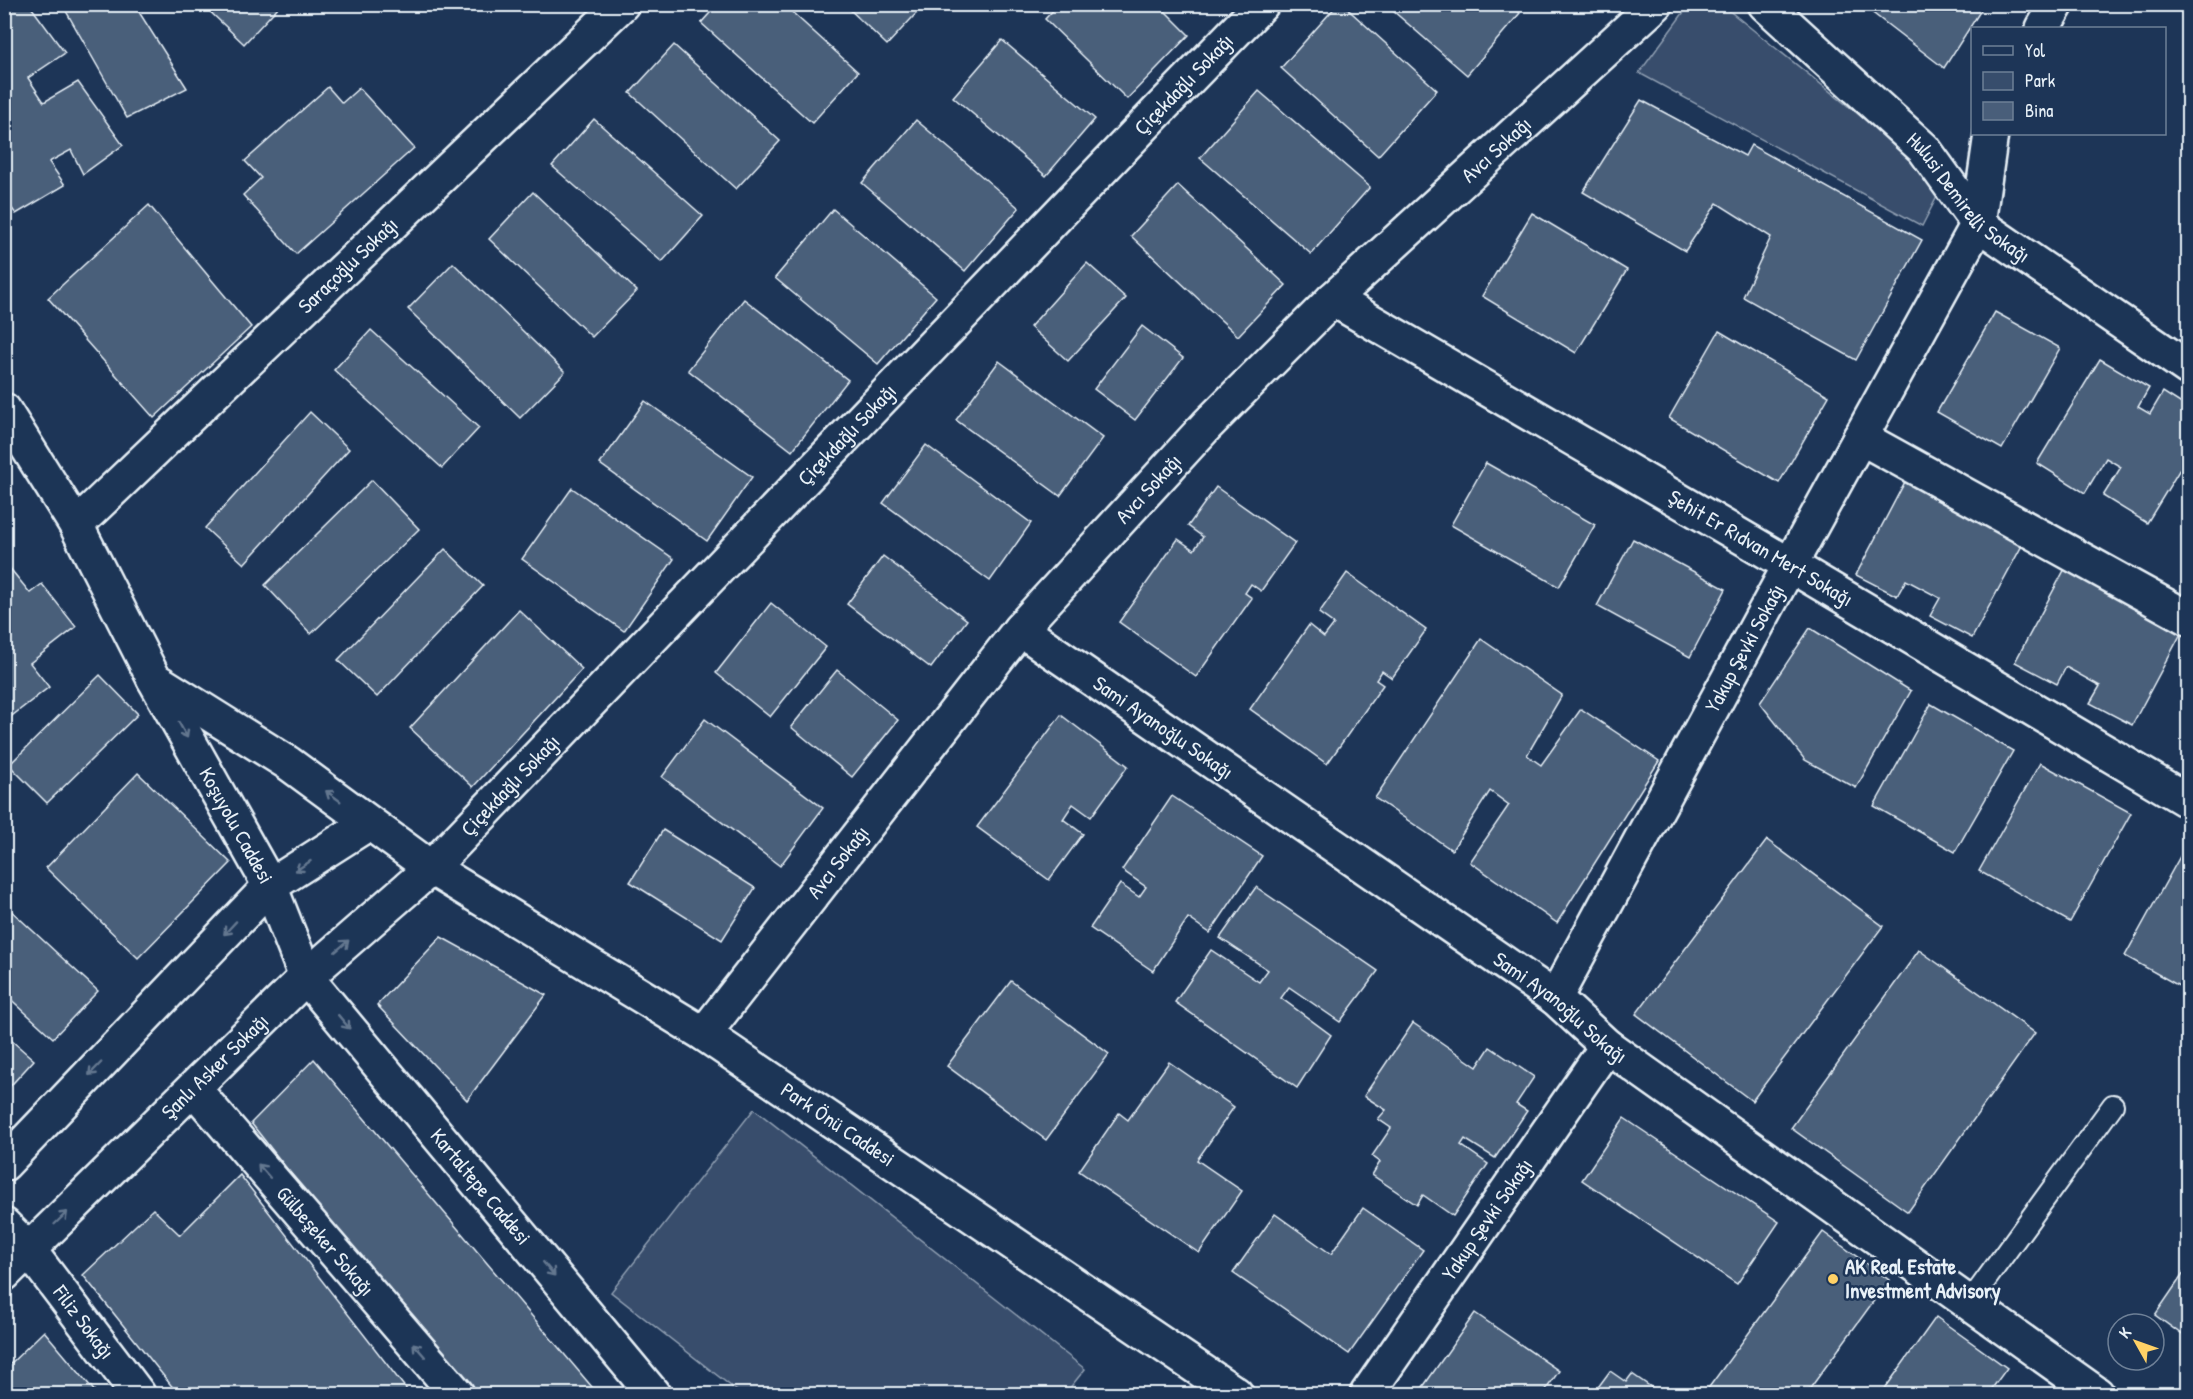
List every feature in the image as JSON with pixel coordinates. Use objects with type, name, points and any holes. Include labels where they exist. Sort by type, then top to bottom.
[{"type":"street","name":"Saraçoğlu Sokağı","points":[[76,525],[622,4]]},
{"type":"street","name":"Çiçekdağlı Sokağı","points":[[431,868],[1262,4]]},
{"type":"street","name":"Avcı Sokağı","points":[[704,1034],[1020,629],[1207,425],[1333,299],[1656,4]]},
{"type":"street","name":"Hulusi Demirelli Sokağı","points":[[1766,4],[1924,149],[1978,224],[2188,368]]},
{"type":"street","points":[[2044,27],[2057,4]]},
{"type":"street","name":"Yakup Şevki Sokağı","points":[[1555,998],[1790,564],[1978,224],[1991,135]]},
{"type":"street","name":"Şehit Er Rıdvan Mert Sokağı","points":[[1333,299],[1790,564],[2188,801]]},
{"type":"street","name":"Koşuyolu Caddesi","points":[[4,410],[76,525],[154,679],[270,886],[306,977]]},
{"type":"street","points":[[1860,437],[2188,618]]},
{"type":"street","name":"Sami Ayanoğlu Sokağı","points":[[1020,629],[1555,998],[1606,1046],[2097,1395]]},
{"type":"street","points":[[154,679],[288,763],[431,868]]},
{"type":"street","points":[[4,1164],[270,886],[369,822]]},
{"type":"street","name":"Şanlı Asker Sokağı","points":[[4,1274],[306,977],[431,868]]},
{"type":"street","name":"Park Önü Caddesi","points":[[431,868],[704,1034],[1236,1395]]},
{"type":"street","name":"Kartaltepe Caddesi","points":[[306,977],[653,1395]]},
{"type":"street","name":"Yakup Şevki Sokağı","points":[[1367,1395],[1606,1046]]},
{"type":"street","name":"Gülbeşeker Sokağı","points":[[194,1089],[457,1395]]},
{"type":"street","name":"Filiz Sokağı","points":[[4,1225],[29,1250],[138,1395]]},
{"type":"lane","points":[[1969,1304],[2114,1105]]},
{"type":"green space","points":[[1689,5],[1722,5],[1944,183],[1922,226],[1639,73]]},
{"type":"green space","points":[[754,1109],[1085,1369],[1065,1394],[741,1394],[611,1292]]},
{"type":"building","points":[[4,4],[29,4],[65,53],[28,78],[44,102],[78,82],[123,145],[83,174],[71,150],[49,162],[65,185],[16,214],[4,198]]},
{"type":"building","points":[[62,4],[134,4],[187,88],[127,118]]},
{"type":"building","points":[[202,4],[281,4],[244,44]]},
{"type":"building","points":[[718,4],[783,4],[858,72],[812,123],[701,23]]},
{"type":"building","points":[[844,4],[925,4],[887,45]]},
{"type":"building","points":[[1059,4],[1158,4],[1189,35],[1127,99],[1045,19]]},
{"type":"building","points":[[1338,4],[1342,4],[1437,90],[1378,156],[1281,68]]},
{"type":"building","points":[[1385,4],[1510,4],[1520,13],[1467,75]]},
{"type":"building","points":[[1861,4],[1973,4],[1981,10],[1944,68]]},
{"type":"building","points":[[1002,40],[1095,119],[1046,176],[953,97]]},
{"type":"building","points":[[674,45],[780,141],[736,189],[630,93]]},
{"type":"building","points":[[328,87],[342,103],[359,88],[414,148],[296,254],[243,195],[261,178],[245,161]]},
{"type":"building","points":[[1259,91],[1370,187],[1311,254],[1200,158]]},
{"type":"building","points":[[1641,100],[1745,156],[1751,145],[1922,240],[1856,360],[1743,297],[1771,237],[1717,203],[1685,251],[1583,192]]},
{"type":"building","points":[[594,119],[703,216],[662,262],[552,166]]},
{"type":"building","points":[[916,120],[1019,208],[965,271],[862,183]]},
{"type":"building","points":[[1178,185],[1286,285],[1238,336],[1131,236]]},
{"type":"building","points":[[533,192],[637,291],[592,337],[489,239]]},
{"type":"building","points":[[149,205],[251,327],[154,418],[48,298]]},
{"type":"building","points":[[833,209],[936,297],[878,364],[775,278]]},
{"type":"building","points":[[1532,213],[1627,270],[1576,353],[1482,296]]},
{"type":"building","points":[[453,263],[565,372],[520,418],[408,309]]},
{"type":"building","points":[[1087,263],[1126,298],[1068,361],[1030,327]]},
{"type":"building","points":[[744,299],[848,380],[792,451],[688,370]]},
{"type":"building","points":[[1995,312],[2060,348],[2002,449],[1937,412]]},
{"type":"building","points":[[1142,326],[1183,358],[1135,420],[1094,389]]},
{"type":"building","points":[[371,330],[479,428],[442,468],[334,370]]},
{"type":"building","points":[[1719,331],[1829,396],[1779,483],[1669,418]]},
{"type":"building","points":[[2100,359],[2149,388],[2138,407],[2150,414],[2163,392],[2188,408],[2188,456],[2147,523],[2103,496],[2121,467],[2106,458],[2085,493],[2037,463]]},
{"type":"building","points":[[999,361],[1103,438],[1060,496],[956,420]]},
{"type":"building","points":[[645,401],[752,477],[707,541],[600,464]]},
{"type":"building","points":[[310,412],[349,449],[244,564],[205,528]]},
{"type":"building","points":[[926,445],[1031,523],[990,581],[883,503]]},
{"type":"building","points":[[1486,463],[1595,525],[1559,587],[1451,525]]},
{"type":"building","points":[[1908,476],[2026,538],[1972,638],[1930,616],[1940,598],[1906,580],[1897,596],[1856,575]]},
{"type":"building","points":[[372,480],[419,529],[311,634],[265,585]]},
{"type":"building","points":[[1216,487],[1295,543],[1261,591],[1251,584],[1245,593],[1252,598],[1196,677],[1119,622],[1178,539],[1194,550],[1203,537],[1188,526]]},
{"type":"building","points":[[572,488],[674,559],[624,631],[522,559]]},
{"type":"building","points":[[1633,539],[1726,589],[1690,657],[1597,606]]},
{"type":"building","points":[[445,549],[483,586],[377,697],[338,660]]},
{"type":"building","points":[[883,556],[967,620],[931,668],[847,604]]},
{"type":"building","points":[[4,561],[30,593],[42,584],[76,627],[30,663],[49,687],[4,722]]},
{"type":"building","points":[[2068,563],[2185,626],[2132,725],[2090,703],[2100,686],[2066,667],[2057,684],[2015,662]]},
{"type":"building","points":[[1347,573],[1426,630],[1392,678],[1382,671],[1376,680],[1383,685],[1327,764],[1250,709],[1309,625],[1324,637],[1334,624],[1319,613]]},
{"type":"building","points":[[771,603],[826,647],[770,717],[716,673]]},
{"type":"building","points":[[519,610],[582,669],[473,787],[410,728]]},
{"type":"building","points":[[1810,628],[1911,691],[1856,788],[1805,760],[1760,703]]},
{"type":"building","points":[[1481,639],[1562,695],[1527,755],[1541,765],[1581,709],[1659,761],[1557,923],[1470,862],[1509,805],[1490,791],[1452,850],[1375,798]]},
{"type":"building","points":[[837,670],[898,720],[852,777],[791,727]]},
{"type":"building","points":[[100,675],[138,714],[47,803],[9,765]]},
{"type":"building","points":[[1931,704],[2013,751],[1955,852],[1874,806]]},
{"type":"building","points":[[1061,715],[1128,766],[1091,817],[1073,804],[1063,819],[1083,834],[1049,880],[977,827]]},
{"type":"building","points":[[705,719],[823,808],[780,866],[662,777]]},
{"type":"building","points":[[2040,763],[2131,813],[2070,922],[1979,871]]},
{"type":"building","points":[[138,773],[231,863],[138,958],[46,868]]},
{"type":"building","points":[[1172,796],[1262,856],[1210,933],[1188,918],[1153,971],[1090,928],[1120,884],[1139,897],[1146,887],[1122,870]]},
{"type":"building","points":[[663,830],[755,888],[722,940],[630,882]]},
{"type":"building","points":[[1767,840],[1883,926],[1752,1101],[1636,1014]]},
{"type":"building","points":[[2183,851],[2188,854],[2188,991],[2125,956]]},
{"type":"building","points":[[1256,887],[1378,971],[1340,1022],[1289,987],[1281,998],[1331,1035],[1297,1088],[1175,1002],[1211,950],[1259,982],[1268,970],[1220,938]]},
{"type":"building","points":[[6,906],[98,991],[53,1038],[4,993]]},
{"type":"building","points":[[441,937],[546,995],[467,1100],[377,1005]]},
{"type":"building","points":[[1919,950],[2035,1033],[1908,1212],[1791,1128]]},
{"type":"building","points":[[1011,981],[1109,1054],[1046,1140],[947,1066]]},
{"type":"building","points":[[1413,1023],[1477,1067],[1490,1047],[1534,1077],[1516,1104],[1527,1111],[1495,1158],[1465,1139],[1461,1145],[1488,1164],[1453,1216],[1423,1195],[1417,1205],[1372,1175],[1380,1162],[1372,1156],[1391,1128],[1378,1119],[1386,1110],[1364,1096]]},
{"type":"building","points":[[4,1034],[34,1060],[4,1093]]},
{"type":"building","points":[[314,1059],[598,1394],[464,1394],[251,1123]]},
{"type":"building","points":[[1169,1062],[1234,1107],[1197,1160],[1242,1191],[1199,1253],[1079,1171],[1119,1113],[1128,1120]]},
{"type":"building","points":[[1624,1118],[1779,1222],[1737,1284],[1582,1180]]},
{"type":"building","points":[[240,1175],[410,1394],[178,1394],[83,1275],[153,1209],[180,1235]]},
{"type":"building","points":[[1363,1208],[1423,1250],[1349,1354],[1233,1273],[1275,1214],[1331,1254]]},
{"type":"building","points":[[1823,1232],[1889,1280],[1806,1394],[1704,1394]]},
{"type":"building","points":[[2188,1267],[2188,1339],[2166,1323],[2166,1312],[2157,1312]]},
{"type":"building","points":[[1475,1313],[1559,1371],[1543,1394],[1418,1394]]},
{"type":"building","points":[[1936,1317],[2007,1368],[1988,1394],[1881,1394]]},
{"type":"building","points":[[44,1331],[97,1394],[4,1394],[4,1370]]},
{"type":"building","points":[[1610,1371],[1626,1382],[1632,1374],[1661,1394],[1593,1394]]},
{"type":"place","name":"AK Real Estate Investment Advisory","points":[[1833,1279]]}]
